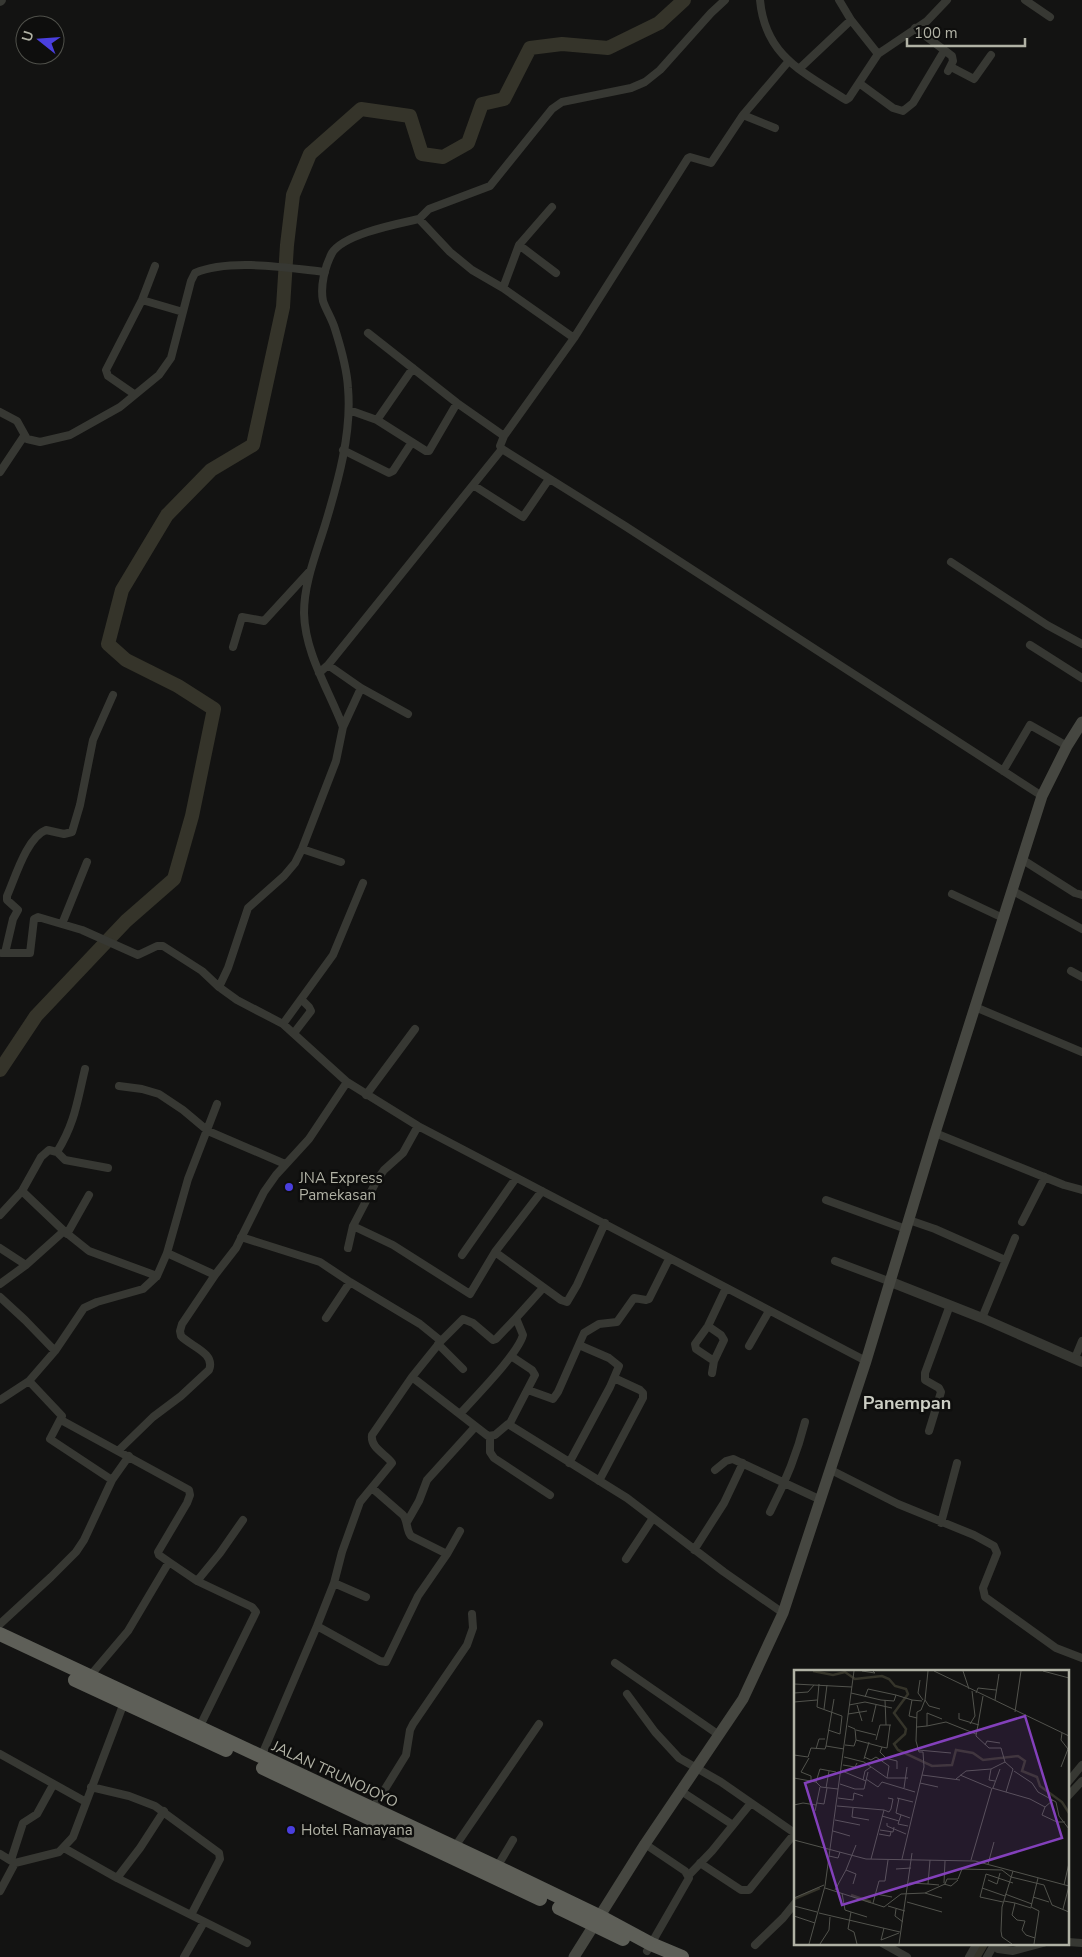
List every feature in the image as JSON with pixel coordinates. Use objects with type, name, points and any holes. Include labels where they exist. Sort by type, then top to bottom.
[{"type":"highway","name":"JALAN TRUNOJOYO","points":[[0,1634],[90,1677],[124,1705],[199,1728],[497,1867],[653,1951],[682,1957]]},
{"type":"highway","name":"JALAN TRUNOJOYO","points":[[0,1644],[124,1705],[596,1920]]},
{"type":"main road","points":[[574,1957],[644,1844],[743,1699],[783,1612],[866,1361],[935,1133],[1042,796],[1067,746],[1082,722]]},
{"type":"street","points":[[343,727],[319,673],[308,636],[304,613],[310,572],[330,507],[343,450],[349,410],[348,388],[342,350],[324,301],[323,282],[333,251],[345,242],[379,228],[418,220],[429,209],[493,184],[552,110],[562,102],[631,88],[651,78],[725,0]]},
{"type":"street","points":[[760,0],[762,16],[769,36],[788,62],[846,100],[878,54],[927,20],[947,0]]},
{"type":"street","points":[[839,0],[878,54]]},
{"type":"street","points":[[1024,0],[1050,17]]},
{"type":"street","points":[[798,69],[852,20]]},
{"type":"street","points":[[915,28],[953,57],[950,69],[974,79],[991,56]]},
{"type":"street","points":[[859,83],[893,108],[903,111],[912,103],[944,51]]},
{"type":"street","points":[[788,62],[743,115],[711,163],[688,158],[574,338],[500,442],[502,449],[625,526],[1042,796]]},
{"type":"street","points":[[743,115],[775,128]]},
{"type":"street","points":[[503,288],[519,245],[552,207]]},
{"type":"street","points":[[418,220],[450,252],[472,270],[503,288],[574,338]]},
{"type":"street","points":[[519,245],[556,273]]},
{"type":"street","points":[[134,394],[108,376],[106,372],[142,300],[155,266]]},
{"type":"street","points":[[0,412],[17,421],[24,436],[33,441],[40,442],[70,435],[120,407],[159,375],[168,364],[191,281],[195,273],[226,267],[276,266],[325,272]]},
{"type":"street","points":[[142,300],[183,312]]},
{"type":"street","points":[[368,334],[457,403],[504,436]]},
{"type":"street","points":[[377,420],[413,368]]},
{"type":"street","points":[[349,410],[377,420],[425,451],[429,450],[457,403]]},
{"type":"street","points":[[0,472],[24,436]]},
{"type":"street","points":[[343,450],[389,473],[393,471],[412,442]]},
{"type":"street","points":[[319,673],[328,665],[502,449]]},
{"type":"street","points":[[473,485],[523,517],[549,479]]},
{"type":"street","points":[[951,562],[1048,625],[1082,644]]},
{"type":"street","points":[[233,647],[242,617],[245,616],[264,621],[310,572]]},
{"type":"street","points":[[1030,645],[1082,678]]},
{"type":"street","points":[[328,665],[361,688],[408,714]]},
{"type":"street","points":[[219,987],[228,968],[248,908],[284,876],[295,863],[302,849],[336,761],[343,727],[361,688]]},
{"type":"street","points":[[113,694],[93,740],[80,805],[72,832],[67,834],[46,830],[38,835],[27,849],[7,896],[7,900],[18,910],[13,919],[2,953],[30,953],[33,921],[36,918],[62,924],[91,934],[139,955],[157,946],[164,946],[202,970],[219,987],[237,1000],[283,1024],[347,1082],[418,1126],[866,1361]]},
{"type":"street","points":[[1003,771],[1030,725],[1067,746]]},
{"type":"street","points":[[302,849],[341,862]]},
{"type":"street","points":[[1023,860],[1075,893],[1082,895]]},
{"type":"street","points":[[62,924],[87,862]]},
{"type":"street","points":[[283,1024],[333,955],[363,883]]},
{"type":"street","points":[[1013,891],[1082,929]]},
{"type":"street","points":[[952,894],[1003,918]]},
{"type":"street","points":[[1071,971],[1082,977]]},
{"type":"street","points":[[294,1033],[311,1011],[301,999]]},
{"type":"street","points":[[975,1007],[1082,1052]]},
{"type":"street","points":[[366,1095],[415,1029]]},
{"type":"street","points":[[57,1152],[68,1134],[75,1116],[85,1069]]},
{"type":"street","points":[[119,1450],[153,1417],[181,1396],[208,1370],[210,1365],[208,1357],[184,1340],[180,1331],[182,1324],[215,1275],[229,1259],[264,1192],[285,1164],[310,1139],[347,1082]]},
{"type":"street","points":[[119,1086],[142,1089],[159,1094],[183,1110],[208,1131],[285,1164]]},
{"type":"street","points":[[0,1400],[30,1381],[55,1351],[84,1308],[97,1302],[143,1289],[157,1276],[167,1253],[188,1180],[217,1104]]},
{"type":"street","points":[[348,1248],[353,1226],[381,1174],[403,1153],[418,1126]]},
{"type":"street","points":[[935,1133],[1082,1190]]},
{"type":"street","points":[[0,1215],[22,1191],[45,1152],[49,1150],[57,1152],[65,1160],[108,1168]]},
{"type":"street","points":[[1022,1222],[1045,1177]]},
{"type":"street","points":[[462,1255],[516,1178]]},
{"type":"street","points":[[22,1191],[89,1251],[157,1276]]},
{"type":"street","points":[[353,1226],[393,1245],[469,1294],[495,1252],[542,1191]]},
{"type":"street","points":[[0,1284],[66,1232],[88,1195]]},
{"type":"street","points":[[826,1200],[907,1225],[942,1232],[1005,1260]]},
{"type":"street","points":[[495,1252],[543,1288],[564,1302],[568,1301],[605,1223]]},
{"type":"street","points":[[241,1237],[320,1262],[420,1324],[440,1343],[462,1369]]},
{"type":"street","points":[[982,1318],[1014,1238]]},
{"type":"street","points":[[0,1248],[26,1264]]},
{"type":"street","points":[[167,1253],[215,1275]]},
{"type":"street","points":[[528,1390],[553,1399],[584,1334],[598,1324],[618,1321],[634,1298],[650,1299],[669,1258]]},
{"type":"street","points":[[835,1261],[982,1318],[1078,1360],[1082,1341]]},
{"type":"street","points":[[326,1318],[350,1282]]},
{"type":"street","points":[[261,1757],[317,1626],[334,1582],[360,1502],[392,1462],[377,1449],[373,1444],[371,1436],[412,1377],[463,1319],[494,1340],[543,1288]]},
{"type":"street","points":[[714,1361],[695,1348],[696,1341],[708,1326],[726,1288]]},
{"type":"street","points":[[0,1297],[55,1351]]},
{"type":"street","points":[[929,1431],[940,1392],[939,1388],[925,1380],[924,1373],[950,1305]]},
{"type":"street","points":[[749,1346],[769,1311]]},
{"type":"street","points":[[460,1414],[511,1356],[524,1335],[516,1318]]},
{"type":"street","points":[[708,1326],[721,1335],[724,1340],[714,1361],[712,1373]]},
{"type":"street","points":[[569,1463],[618,1368],[618,1364],[579,1345]]},
{"type":"street","points":[[490,1437],[495,1435],[506,1424],[509,1424],[534,1377],[534,1372],[511,1356]]},
{"type":"street","points":[[412,1377],[490,1437]]},
{"type":"street","points":[[599,1481],[643,1395],[640,1390],[614,1378]]},
{"type":"street","points":[[30,1381],[61,1414],[61,1420],[50,1439],[112,1480]]},
{"type":"street","points":[[61,1420],[190,1490],[185,1507],[158,1552],[159,1555],[197,1581],[252,1607],[256,1611],[234,1660],[199,1728]]},
{"type":"street","points":[[770,1512],[784,1484],[799,1445],[805,1422]]},
{"type":"street","points":[[509,1424],[626,1498],[694,1550],[783,1612]]},
{"type":"street","points":[[407,1522],[419,1501],[426,1481],[476,1426]]},
{"type":"street","points":[[490,1437],[490,1452],[494,1458],[550,1495]]},
{"type":"street","points":[[0,1624],[51,1578],[76,1552],[88,1532],[112,1480],[129,1456]]},
{"type":"street","points":[[715,1470],[730,1459],[743,1463],[821,1500]]},
{"type":"street","points":[[694,1550],[724,1503],[743,1463]]},
{"type":"street","points":[[941,1523],[956,1463]]},
{"type":"street","points":[[831,1470],[898,1504],[974,1535],[996,1549],[994,1561],[983,1588],[985,1597],[1056,1648],[1081,1655]]},
{"type":"street","points":[[372,1488],[403,1515],[411,1536],[447,1554]]},
{"type":"street","points":[[626,1559],[653,1518]]},
{"type":"street","points":[[197,1581],[244,1520]]},
{"type":"street","points":[[317,1626],[380,1661],[386,1662],[418,1596],[447,1554],[460,1531]]},
{"type":"street","points":[[90,1677],[128,1631],[169,1562]]},
{"type":"street","points":[[334,1582],[366,1597]]},
{"type":"street","points":[[372,1810],[406,1755],[412,1724],[467,1645],[472,1628],[472,1614]]},
{"type":"street","points":[[615,1663],[719,1734]]},
{"type":"street","points":[[627,1694],[655,1732],[673,1752],[794,1832]]},
{"type":"street","points":[[0,1854],[13,1862],[51,1855],[64,1848],[73,1837],[124,1705]]},
{"type":"street","points":[[454,1848],[539,1724]]},
{"type":"street","points":[[0,1754],[86,1802]]},
{"type":"street","points":[[1070,1780],[1082,1766]]},
{"type":"street","points":[[1070,1794],[1082,1781]]},
{"type":"street","points":[[0,1892],[13,1862],[23,1823],[39,1812],[53,1785]]},
{"type":"street","points":[[91,1787],[145,1801],[164,1811],[220,1855],[218,1864],[191,1915]]},
{"type":"street","points":[[680,1791],[733,1825]]},
{"type":"street","points":[[653,1951],[688,1880],[688,1876],[751,1803]]},
{"type":"street","points":[[117,1878],[140,1848],[164,1811]]},
{"type":"street","points":[[700,1863],[741,1890],[749,1890],[794,1834]]},
{"type":"street","points":[[497,1867],[513,1840]]},
{"type":"street","points":[[644,1844],[685,1871],[688,1876]]},
{"type":"street","points":[[64,1848],[117,1878],[247,1943]]},
{"type":"street","points":[[756,1945],[794,1904]]},
{"type":"street","points":[[184,1957],[204,1922]]},
{"type":"street","points":[[884,1944],[907,1957]]},
{"type":"street","points":[[969,1957],[977,1944]]},
{"type":"street","points":[[987,1957],[994,1944],[998,1950],[1013,1952],[1040,1944]]},
{"type":"waterway","points":[[0,1070],[36,1016],[126,921],[174,879],[192,816],[214,709],[178,686],[126,660],[108,644],[122,590],[167,515],[211,470],[253,445],[283,307],[287,245],[293,195],[310,154],[361,109],[410,116],[422,154],[443,157],[468,143],[482,104],[504,99],[530,48],[562,44],[608,48],[659,23],[684,0]]},
{"type":"waterway","points":[[976,1957],[983,1944]]},
{"type":"place","name":"JNA Express Pamekasan","points":[[289,1187]]},
{"type":"place","name":"Hotel Ramayana","points":[[291,1830]]},
{"type":"district","name":"Panempan","points":[[907,1403]]}]
